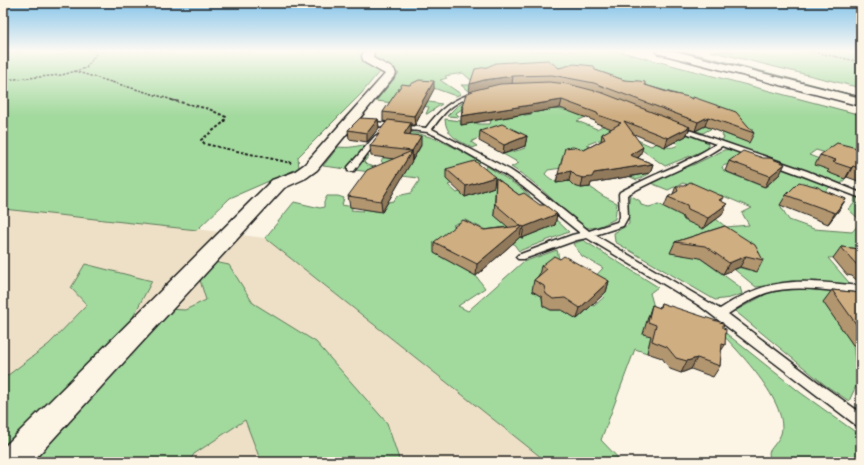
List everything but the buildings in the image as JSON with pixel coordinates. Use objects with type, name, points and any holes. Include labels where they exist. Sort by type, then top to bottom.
[{"type":"main road","points":[[746,73],[861,102]]},
{"type":"main road","points":[[781,73],[861,93]]},
{"type":"street","points":[[11,462],[278,184],[300,175],[311,167],[391,73]]},
{"type":"lane","points":[[428,130],[448,106],[458,99],[480,93]]},
{"type":"lane","points":[[350,122],[428,130],[442,136],[513,176],[588,235],[704,303],[720,314],[818,390],[861,421]]},
{"type":"lane","points":[[668,124],[861,196]]},
{"type":"lane","points":[[351,169],[387,125]]},
{"type":"lane","points":[[521,257],[575,237],[588,235],[620,224],[624,217],[623,194],[642,183],[706,154],[722,144]]},
{"type":"lane","points":[[720,314],[749,296],[773,288],[794,285],[861,290]]},
{"type":"path","points":[[3,80],[62,75],[69,73]]},
{"type":"path","points":[[80,73],[180,102],[205,107],[226,117],[224,122],[202,140],[205,144],[311,167]]},
{"type":"shaded area","points":[[3,203],[265,238],[547,462],[3,462]]},
{"type":"green space","points":[[3,73],[378,73],[361,94],[298,157],[299,168],[230,198],[197,230],[3,209]]},
{"type":"green space","points":[[393,73],[700,73],[861,115],[861,161],[816,150],[809,155],[822,160],[830,170],[828,172],[845,179],[840,185],[721,140],[724,138],[723,133],[736,138],[753,129],[720,116],[702,125],[712,128],[703,133],[679,125],[487,88],[469,92],[461,85],[472,85],[474,83],[463,73],[445,76],[447,78],[440,80],[461,94],[456,96],[428,86],[408,85],[403,91],[416,100],[442,104],[427,114],[429,107],[376,101],[399,73]]},
{"type":"green space","points":[[763,73],[768,73],[861,97]]},
{"type":"green space","points":[[799,73],[861,73],[861,88]]},
{"type":"green space","points":[[464,102],[525,115],[550,109],[568,110],[612,105],[577,121],[597,129],[606,126],[651,146],[656,143],[667,147],[678,145],[675,142],[687,134],[708,143],[708,149],[665,166],[642,150],[611,140],[599,140],[586,145],[597,151],[587,156],[634,177],[644,171],[649,174],[637,180],[586,157],[569,167],[548,170],[545,174],[553,180],[559,182],[569,181],[578,187],[590,187],[617,203],[615,219],[606,224],[589,228],[570,216],[539,187],[511,167],[519,163],[503,154],[525,148],[525,146],[480,137],[471,142],[477,146],[473,148],[458,140],[451,134],[446,125],[445,119],[478,124],[490,124],[491,120],[495,118],[462,109],[456,113],[459,117],[447,116],[456,107]]},
{"type":"green space","points":[[394,130],[419,134],[439,140],[480,162],[474,171],[446,179],[451,184],[448,185],[457,193],[460,192],[465,197],[487,166],[521,188],[533,199],[523,204],[494,211],[494,215],[522,238],[549,213],[569,232],[519,251],[513,243],[465,220],[453,225],[462,231],[434,253],[476,276],[485,288],[458,306],[468,311],[523,262],[557,250],[561,267],[532,291],[542,297],[543,306],[551,310],[562,310],[577,319],[592,305],[594,306],[604,297],[589,283],[603,268],[582,256],[573,244],[583,240],[658,287],[650,293],[656,314],[647,353],[635,349],[601,440],[622,462],[547,462],[265,238],[294,202],[320,208],[324,207],[324,202],[327,196],[338,196],[344,198],[342,205],[353,207],[351,210],[363,211],[364,209],[382,212],[388,202],[394,201],[397,196],[411,193],[419,181],[418,178],[323,166],[338,147],[363,145],[363,150],[369,156],[364,162],[367,165],[382,169],[385,165],[381,161],[384,157],[412,161],[421,146]]},
{"type":"green space","points":[[732,149],[742,152],[732,165],[725,165],[722,167],[724,171],[764,187],[772,163],[826,184],[830,187],[815,201],[793,192],[780,205],[789,220],[814,229],[852,232],[861,222],[861,256],[828,258],[852,286],[792,283],[756,287],[735,270],[739,268],[700,258],[740,287],[742,294],[730,298],[715,300],[615,242],[614,233],[629,224],[628,206],[630,195],[640,201],[641,205],[649,207],[659,204],[664,207],[716,219],[726,227],[749,225],[742,213],[752,208],[721,195],[716,198],[683,183],[668,190],[648,182],[695,164],[724,150]]},
{"type":"green space","points":[[855,195],[861,199],[861,221],[848,209],[854,204]]},
{"type":"green space","points":[[214,262],[229,265],[253,303],[316,342],[387,423],[400,462],[261,462],[245,420],[194,454],[189,462],[27,462],[167,309],[185,310],[206,300],[199,277]]},
{"type":"green space","points":[[85,264],[152,281],[126,330],[3,451],[3,379],[49,344],[87,305],[71,288]]},
{"type":"green space","points":[[799,289],[855,292],[824,302],[853,345],[855,361],[860,370],[858,382],[849,401],[825,385],[735,311],[770,292]]},
{"type":"green space","points":[[708,319],[801,393],[861,436],[861,462],[770,462],[769,452],[781,434],[781,420],[776,405],[756,372]]}]
